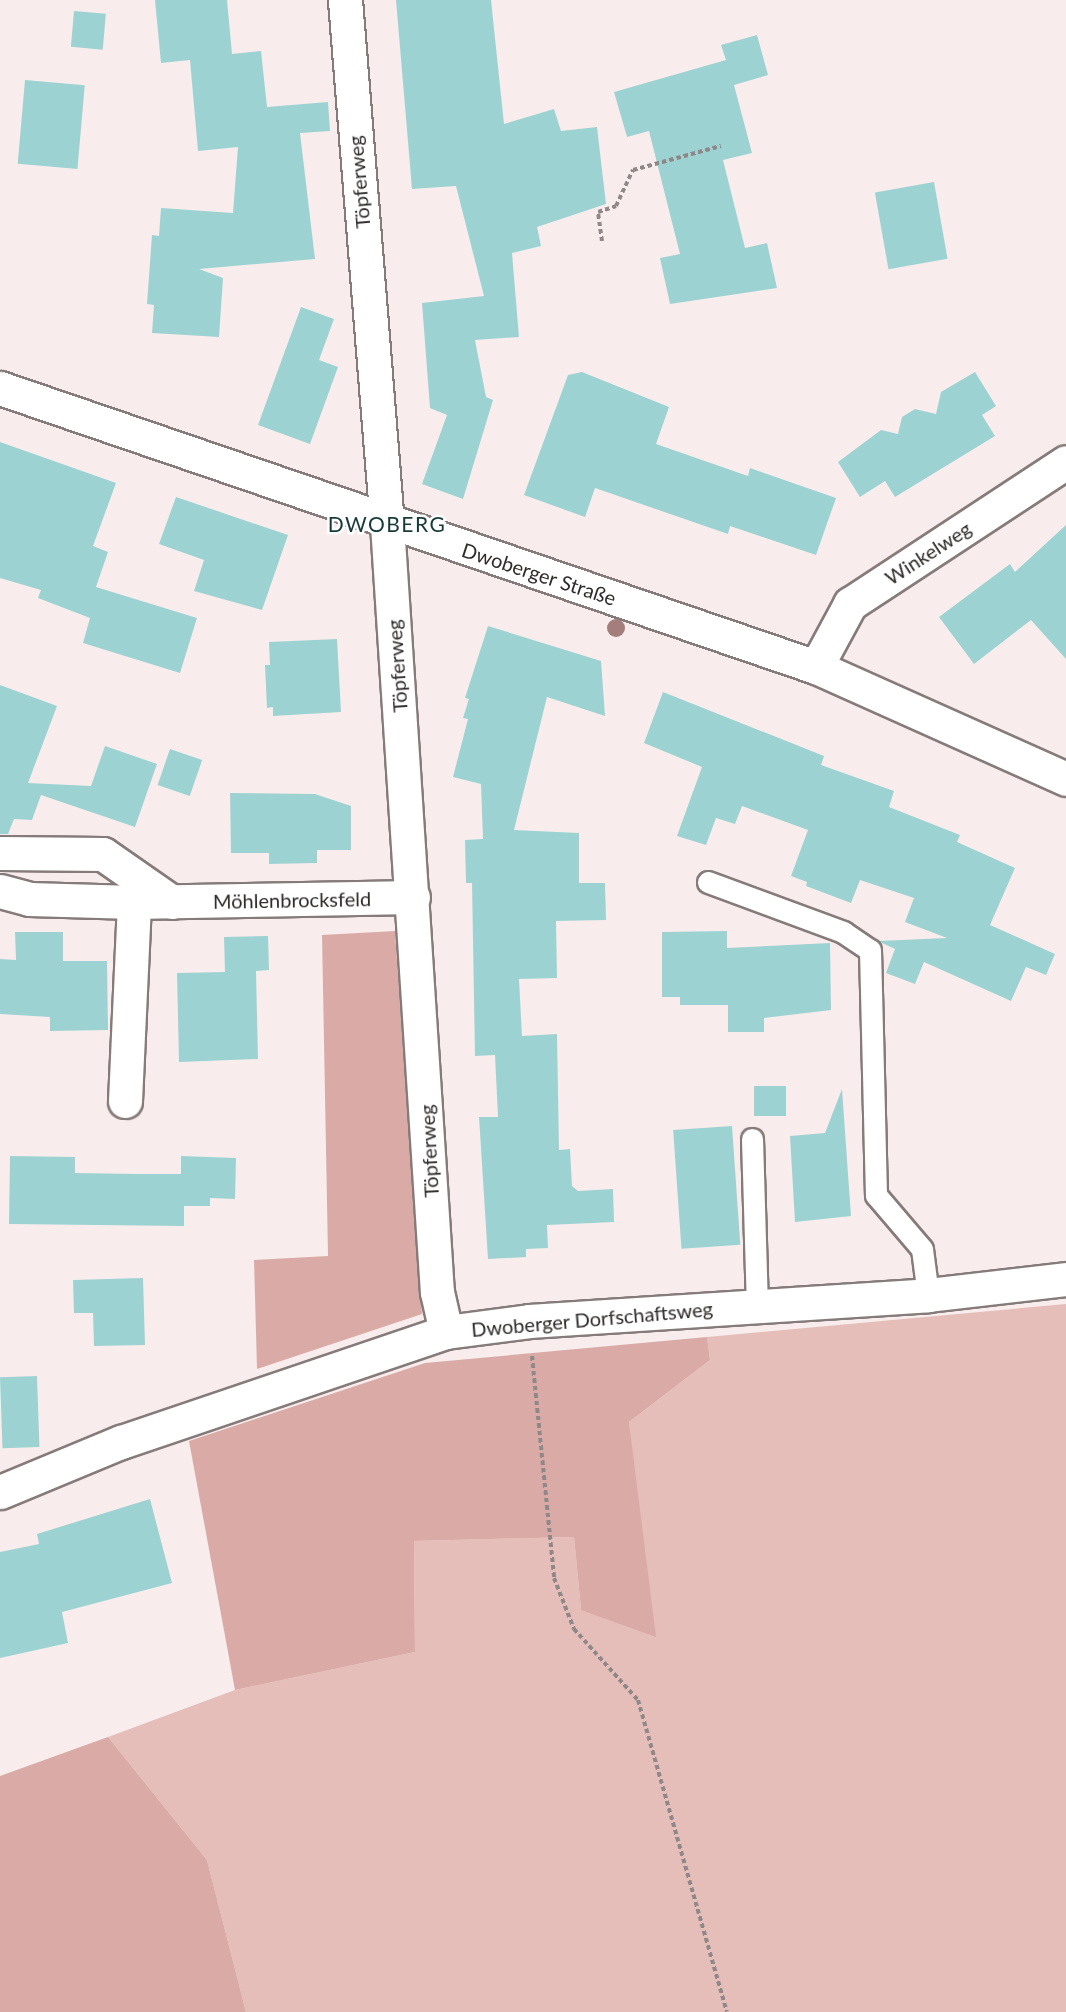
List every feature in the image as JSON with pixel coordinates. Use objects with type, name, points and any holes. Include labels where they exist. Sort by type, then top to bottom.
[{"type":"street","name":"Töpferweg","points":[[345,0],[387,524],[437,1292],[446,1332]]},
{"type":"street","name":"Dwoberger Straße","points":[[0,388],[387,524],[816,667],[939,720],[1066,779]]},
{"type":"street","name":"Winkelweg","points":[[816,667],[850,604],[1066,462]]},
{"type":"street","name":"Dwoberger Straße","points":[[939,720],[1066,803]]},
{"type":"street","points":[[0,853],[103,854],[172,902]]},
{"type":"street","name":"Möhlenbrocksfeld","points":[[0,891],[29,899],[134,902],[413,897]]},
{"type":"street","points":[[125,1101],[134,902]]},
{"type":"street","name":"Dwoberger Dorfschaftsweg","points":[[0,1492],[121,1442],[446,1332],[529,1320],[928,1294],[1066,1279]]},
{"type":"lane","points":[[708,882],[843,932],[870,950],[876,1195],[922,1249],[928,1294]]},
{"type":"lane","points":[[752,1139],[757,1306]]},
{"type":"path","points":[[602,241],[598,212],[616,206],[633,170],[721,146]]},
{"type":"path","points":[[529,1320],[554,1578],[574,1629],[638,1700],[727,2012]]},
{"type":"shaded area","points":[[395,931],[422,1314],[257,1369],[254,1260],[328,1256],[322,935]]},
{"type":"shaded area","points":[[1066,1304],[1066,2012],[246,2012],[207,1860],[108,1737],[235,1690],[415,1652],[414,1541],[574,1537],[581,1610],[635,1500],[629,1422],[710,1360],[707,1337]]},
{"type":"shaded area","points":[[707,1337],[710,1360],[629,1422],[656,1637],[581,1610],[574,1537],[414,1541],[415,1652],[235,1690],[189,1441],[425,1363]]},
{"type":"shaded area","points":[[108,1737],[207,1860],[246,2012],[0,2012],[0,1776]]},
{"type":"building","points":[[155,0],[227,0],[232,54],[261,51],[267,107],[328,102],[330,131],[300,133],[315,259],[199,269],[223,278],[219,337],[152,333],[154,305],[147,304],[152,235],[159,236],[161,208],[233,213],[238,147],[198,151],[190,60],[161,63]]},
{"type":"building","points":[[396,0],[491,0],[504,124],[554,109],[561,131],[597,127],[606,204],[537,227],[541,246],[512,253],[519,337],[475,340],[486,397],[493,400],[463,499],[422,484],[447,415],[430,408],[422,303],[484,296],[456,186],[412,189]]},
{"type":"building","points":[[74,11],[106,14],[103,50],[71,47]]},
{"type":"building","points":[[757,35],[768,75],[734,85],[752,153],[723,160],[745,248],[767,243],[777,288],[670,304],[660,258],[680,254],[649,131],[627,137],[614,92],[726,60],[721,45]]},
{"type":"building","points":[[25,80],[85,85],[77,169],[18,164]]},
{"type":"building","points":[[934,182],[948,259],[888,269],[875,192]]},
{"type":"building","points":[[301,307],[334,319],[319,360],[338,367],[310,444],[258,425]]},
{"type":"building","points":[[582,372],[669,407],[656,444],[748,476],[750,468],[836,498],[816,555],[730,526],[728,534],[595,488],[585,517],[524,495],[568,375]]},
{"type":"building","points":[[975,372],[996,406],[982,415],[995,436],[895,497],[885,481],[860,497],[838,462],[881,430],[898,434],[902,417],[915,409],[936,414],[941,392]]},
{"type":"building","points":[[0,442],[116,483],[93,546],[108,552],[96,587],[197,618],[180,673],[83,643],[90,618],[38,598],[41,590],[0,578]]},
{"type":"building","points":[[176,497],[288,535],[262,610],[194,591],[204,560],[159,544]]},
{"type":"building","points":[[1066,525],[1066,659],[1031,620],[974,664],[939,617],[1010,564],[1015,572]]},
{"type":"building","points":[[488,626],[601,661],[605,716],[547,697],[514,830],[579,833],[579,883],[605,883],[606,920],[556,921],[557,978],[519,979],[522,1036],[557,1034],[559,1150],[570,1149],[572,1186],[578,1191],[613,1189],[614,1222],[547,1225],[548,1248],[526,1249],[526,1257],[488,1259],[479,1117],[498,1117],[495,1055],[475,1056],[472,883],[466,883],[465,840],[483,839],[481,784],[453,777],[468,719],[463,718],[469,699],[465,698]]},
{"type":"building","points":[[337,639],[341,712],[273,716],[273,707],[267,708],[265,665],[270,665],[269,642]]},
{"type":"building","points":[[0,685],[57,706],[28,783],[91,786],[105,746],[157,764],[135,827],[41,795],[32,820],[14,819],[8,834],[0,834]]},
{"type":"building","points":[[663,692],[824,756],[821,765],[894,791],[889,807],[960,835],[957,842],[1015,868],[990,925],[1055,954],[1046,975],[1026,967],[1011,1001],[924,962],[915,984],[886,973],[895,949],[878,941],[947,938],[905,922],[914,898],[860,880],[851,903],[806,886],[807,882],[791,876],[808,830],[742,806],[735,824],[716,818],[706,845],[677,836],[702,767],[644,743]]},
{"type":"building","points":[[170,749],[202,760],[190,796],[158,785]]},
{"type":"building","points":[[230,793],[315,794],[351,806],[351,850],[317,850],[317,863],[269,864],[269,853],[231,853]]},
{"type":"building","points":[[727,931],[727,948],[830,943],[831,1010],[764,1018],[764,1032],[728,1032],[728,1005],[680,1005],[680,997],[662,997],[662,932]]},
{"type":"building","points":[[15,932],[63,932],[63,961],[107,961],[108,1030],[50,1031],[50,1017],[0,1014],[0,959],[16,960]]},
{"type":"building","points":[[268,936],[269,970],[256,971],[258,1059],[179,1062],[177,973],[225,972],[224,937]]},
{"type":"building","points":[[754,1086],[786,1086],[786,1116],[754,1116]]},
{"type":"building","points":[[842,1089],[851,1216],[795,1222],[790,1136],[825,1133]]},
{"type":"building","points":[[732,1126],[740,1245],[681,1249],[673,1130]]},
{"type":"building","points":[[10,1156],[75,1157],[75,1173],[138,1174],[181,1174],[181,1156],[236,1158],[235,1199],[210,1198],[210,1206],[184,1206],[184,1226],[9,1224]]},
{"type":"building","points":[[143,1278],[145,1345],[94,1346],[93,1313],[74,1313],[73,1280]]},
{"type":"building","points":[[37,1376],[39,1447],[3,1448],[0,1377]]},
{"type":"building","points":[[150,1499],[172,1583],[62,1612],[68,1643],[0,1658],[0,1552],[39,1544],[37,1534]]},
{"type":"district","name":"DWOBERG","points":[[387,524]]}]
